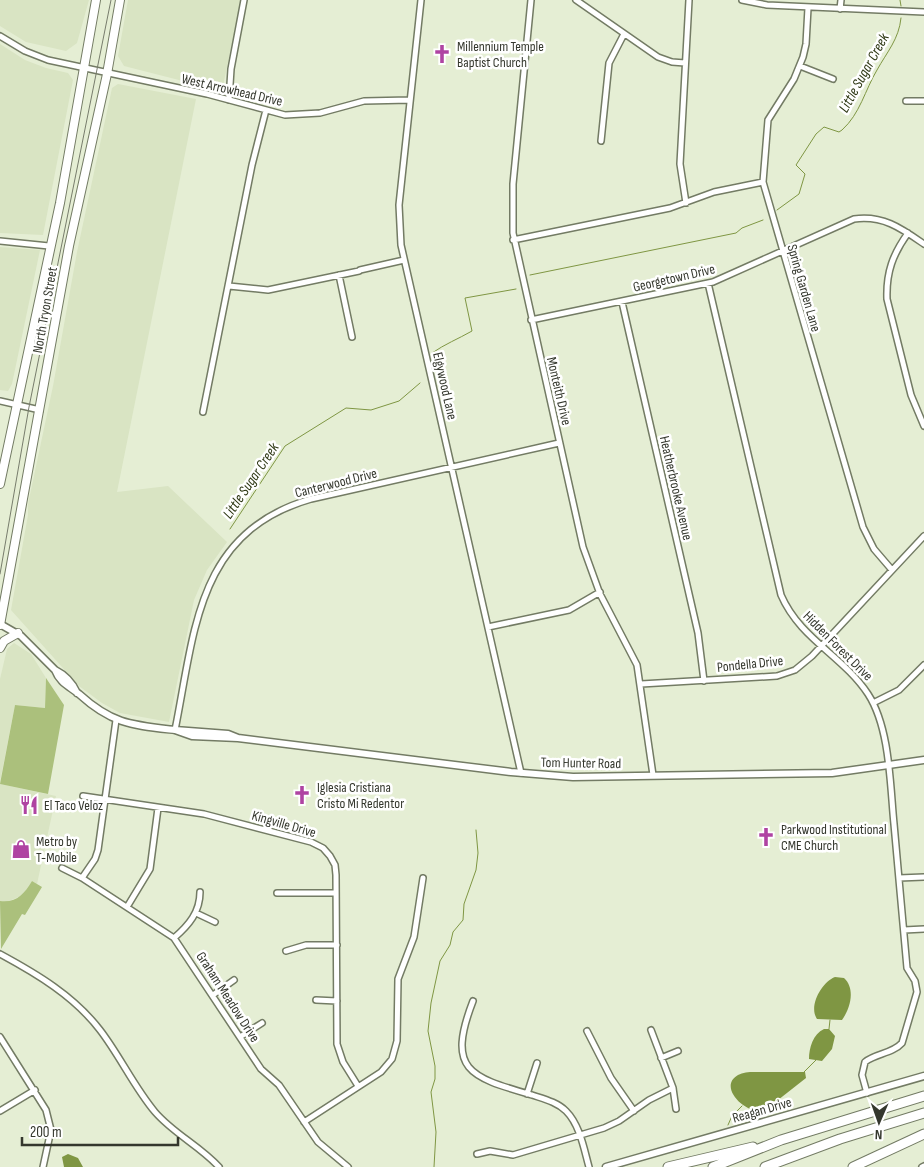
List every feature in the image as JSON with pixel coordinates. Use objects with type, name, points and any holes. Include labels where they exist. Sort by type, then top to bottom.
[{"type":"highway","points":[[713,1167],[770,1144],[924,1096]]},
{"type":"highway","points":[[764,1167],[848,1136],[924,1113]]},
{"type":"highway","points":[[854,1167],[924,1134]]},
{"type":"highway","points":[[668,1167],[731,1150],[770,1144]]},
{"type":"main road","name":"North Tryon Street","points":[[0,484],[15,404],[68,159],[96,0]]},
{"type":"main road","name":"North Tryon Street","points":[[0,624],[69,246],[107,74],[120,0]]},
{"type":"main road","points":[[0,648],[4,641],[18,633]]},
{"type":"street","points":[[229,100],[231,69],[244,0]]},
{"type":"street","name":"Elgywood Lane","points":[[421,0],[399,212],[400,236],[521,773]]},
{"type":"street","name":"Monteith Drive","points":[[531,0],[513,184],[513,240],[582,542],[600,592],[634,657],[641,684],[653,775]]},
{"type":"street","points":[[576,0],[658,57],[685,64]]},
{"type":"street","points":[[686,202],[680,164],[688,0]]},
{"type":"street","points":[[742,0],[808,8],[924,12]]},
{"type":"street","points":[[840,9],[841,0]]},
{"type":"street","name":"Spring Garden Lane","points":[[808,8],[806,44],[800,66],[768,120],[763,182],[863,527],[874,549],[892,570]]},
{"type":"street","points":[[600,141],[609,62],[624,34]]},
{"type":"street","name":"West Arrowhead Drive","points":[[0,36],[25,51],[40,57],[107,74],[229,100],[285,115],[308,115],[364,101],[410,100]]},
{"type":"street","points":[[800,66],[833,79]]},
{"type":"street","points":[[906,101],[924,101]]},
{"type":"street","points":[[203,412],[266,110]]},
{"type":"street","points":[[513,240],[686,202],[714,192],[763,182]]},
{"type":"street","name":"Georgetown Drive","points":[[531,320],[708,283],[854,219],[878,218],[896,224],[924,244]]},
{"type":"street","points":[[908,232],[892,259],[886,283],[886,299],[911,395],[924,426]]},
{"type":"street","points":[[0,241],[49,246]]},
{"type":"street","points":[[228,286],[268,290],[404,260]]},
{"type":"street","points":[[339,275],[352,338]]},
{"type":"street","name":"Hidden Forest Drive","points":[[708,283],[777,582],[784,601],[794,619],[861,684],[873,702],[880,720],[888,767],[907,968],[917,992],[902,1043],[897,1048],[876,1055],[865,1062],[862,1075],[867,1093]]},
{"type":"street","name":"Heatherbrooke Avenue","points":[[622,302],[698,633],[704,680]]},
{"type":"street","points":[[0,400],[40,410]]},
{"type":"street","name":"Canterwood Drive","points":[[175,730],[203,597],[224,558],[246,534],[276,512],[304,501],[559,442]]},
{"type":"street","name":"Pondella Drive","points":[[641,684],[786,674],[801,666],[821,646],[924,536]]},
{"type":"street","points":[[488,627],[569,610],[600,592]]},
{"type":"street","name":"Tom Hunter Road","points":[[0,624],[18,633],[55,670],[62,674],[92,708],[116,720],[175,730],[228,734],[238,738],[521,773],[573,777],[832,773],[888,767],[924,760]]},
{"type":"street","points":[[873,702],[899,690],[924,665]]},
{"type":"street","points":[[82,878],[96,855],[116,720]]},
{"type":"street","name":"Kingville Drive","points":[[84,796],[204,814],[318,845],[327,851],[335,865],[339,1053],[358,1086]]},
{"type":"street","points":[[127,907],[150,869],[158,808]]},
{"type":"street","name":"Graham Meadow Drive","points":[[62,868],[82,878],[174,938],[261,1068],[279,1085],[321,1145],[348,1167]]},
{"type":"street","points":[[899,878],[924,877]]},
{"type":"street","points":[[304,1122],[386,1068],[396,1050],[398,979],[414,937],[423,878]]},
{"type":"street","points":[[174,938],[188,926],[196,912],[200,892]]},
{"type":"street","points":[[277,893],[336,893]]},
{"type":"street","points":[[196,912],[215,922]]},
{"type":"street","points":[[904,930],[924,929]]},
{"type":"street","points":[[286,951],[306,945],[337,945]]},
{"type":"street","points":[[0,954],[58,990],[75,1003],[100,1030],[154,1111],[176,1132],[206,1154],[219,1167]]},
{"type":"street","points":[[213,994],[234,980]]},
{"type":"street","points":[[316,1000],[337,1001]]},
{"type":"street","points":[[473,1001],[461,1039],[461,1052],[466,1064],[476,1075],[488,1082],[563,1108],[573,1118],[589,1167]]},
{"type":"street","points":[[240,1037],[262,1023]]},
{"type":"street","points":[[651,1030],[673,1088],[676,1109]]},
{"type":"street","points":[[587,1031],[611,1078],[634,1110]]},
{"type":"street","points":[[0,1037],[46,1110],[51,1130],[43,1167]]},
{"type":"street","points":[[661,1058],[678,1051]]},
{"type":"street","points":[[527,1094],[537,1063]]},
{"type":"street","name":"Reagan Drive","points":[[606,1167],[924,1076]]},
{"type":"street","points":[[477,1154],[490,1151],[513,1155],[610,1126],[649,1100],[673,1088]]},
{"type":"street","points":[[0,1111],[35,1090]]},
{"type":"shaded area","points":[[0,0],[89,0],[77,43],[66,51],[26,42],[0,26]]},
{"type":"shaded area","points":[[128,0],[241,0],[222,91],[124,66],[118,56]]},
{"type":"shaded area","points":[[0,44],[25,60],[46,68],[68,73],[73,80],[43,235],[0,233]]},
{"type":"shaded area","points":[[118,84],[196,99],[117,492],[168,486],[227,542],[207,570],[194,600],[169,722],[120,713],[102,703],[79,686],[11,610],[28,515],[28,504],[53,386],[77,252],[112,88]]},
{"type":"shaded area","points":[[0,247],[40,250],[12,384],[8,391],[0,390]]},
{"type":"shaded area","points":[[14,643],[31,654],[46,678],[45,708],[15,705],[0,782],[0,679],[7,649]]},
{"type":"shaded area","points":[[46,678],[64,705],[48,794],[0,784],[15,705],[45,708]]},
{"type":"shaded area","points":[[0,784],[56,796],[37,884],[32,881],[23,895],[7,902],[0,901]]},
{"type":"shaded area","points":[[32,881],[42,887],[25,915],[22,914],[1,949],[0,901],[11,901],[19,897]]},
{"type":"shaded area","points":[[835,977],[844,978],[850,988],[851,993],[847,1010],[842,1020],[817,1019],[814,1008],[815,1001],[825,984]]},
{"type":"shaded area","points":[[824,1029],[829,1029],[835,1036],[832,1049],[822,1061],[809,1059],[812,1042],[817,1034]]},
{"type":"shaded area","points":[[750,1072],[805,1072],[806,1078],[764,1111],[749,1109],[742,1105],[732,1093],[732,1080],[741,1074]]},
{"type":"shaded area","points":[[68,1154],[78,1158],[83,1167],[64,1167],[62,1157]]},
{"type":"waterway","name":"Little Sugar Creek","points":[[900,0],[901,6]]},
{"type":"waterway","name":"Little Sugar Creek","points":[[777,210],[799,194],[805,174],[796,165],[816,134],[824,127],[839,132],[853,117],[895,39],[901,18]]},
{"type":"waterway","name":"Little Sugar Creek","points":[[530,275],[736,233],[742,228],[763,220]]},
{"type":"waterway","name":"Little Sugar Creek","points":[[432,353],[472,331],[465,298],[516,289]]},
{"type":"waterway","name":"Little Sugar Creek","points":[[230,529],[285,446],[346,408],[371,410],[399,401],[420,383]]},
{"type":"waterway","points":[[434,1167],[436,1132],[431,1092],[435,1079],[435,1066],[428,1031],[431,1003],[440,961],[450,945],[453,932],[463,920],[464,904],[476,870],[478,853],[476,830]]},
{"type":"waterway","points":[[829,1029],[830,1020]]},
{"type":"waterway","points":[[803,1073],[816,1060]]},
{"type":"waterway","points":[[728,1125],[732,1116],[742,1106]]},
{"type":"tram line","points":[[0,574],[29,407],[111,0]]},
{"type":"place","name":"Millennium Temple Baptist Church","points":[[442,54]]},
{"type":"place","name":"Iglesia Cristiana Cristo Mi Redentor","points":[[302,795]]},
{"type":"place","name":"El Taco Veloz","points":[[29,805]]},
{"type":"place","name":"Parkwood Institutional CME Church","points":[[766,837]]},
{"type":"place","name":"Metro by T-Mobile","points":[[21,849]]}]
